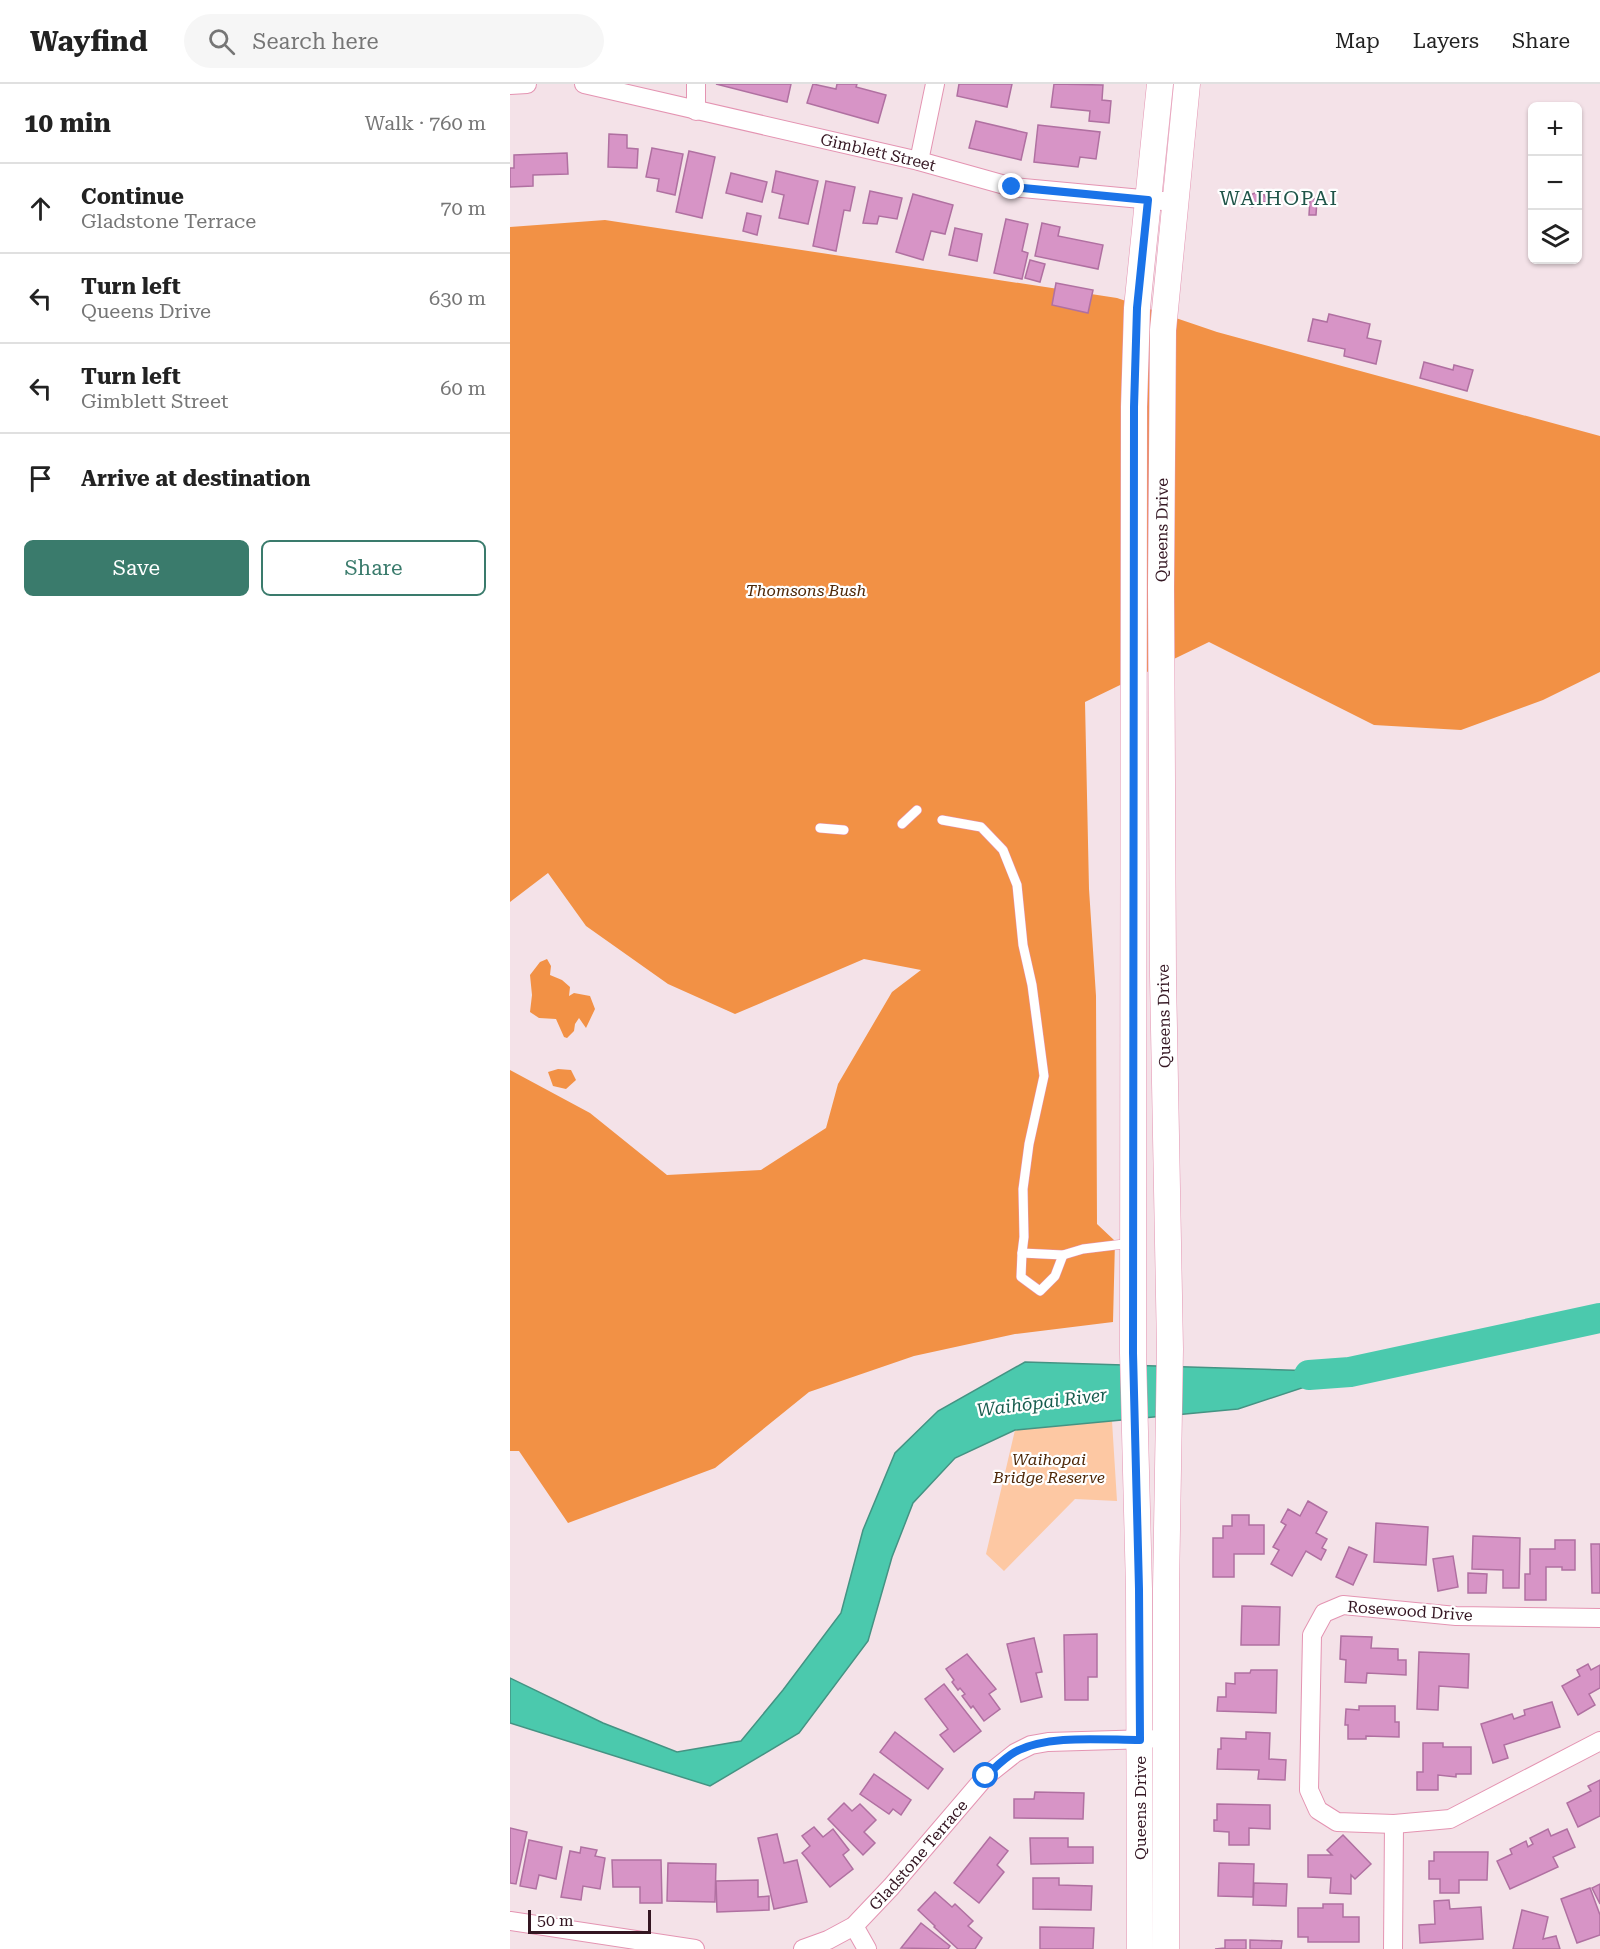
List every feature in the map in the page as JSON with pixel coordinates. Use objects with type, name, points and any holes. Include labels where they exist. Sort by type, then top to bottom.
[{"type":"main road","name":"Queens Drive","points":[[1140,1949],[1139,1589],[1133,1353],[1134,407],[1137,308],[1160,84]]},
{"type":"main road","name":"Queens Drive","points":[[1166,1949],[1166,1590],[1170,1349],[1163,976],[1161,588],[1163,330],[1187,84]]},
{"type":"main road","points":[[1133,976],[1163,976]]},
{"type":"street","points":[[510,85],[527,84]]},
{"type":"street","name":"Gimblett Street","points":[[584,84],[919,161],[1012,187],[1174,202]]},
{"type":"street","points":[[696,84],[696,111]]},
{"type":"street","points":[[919,161],[935,84]]},
{"type":"street","name":"Rosewood Drive","points":[[1600,1618],[1456,1616],[1343,1605],[1324,1613],[1312,1635],[1310,1790],[1318,1810],[1337,1822],[1394,1824],[1449,1819],[1600,1741]]},
{"type":"street","name":"Gladstone Terrace","points":[[803,1949],[828,1940],[854,1926],[891,1887],[986,1776],[1014,1753],[1031,1745],[1048,1742],[1166,1739]]},
{"type":"street","points":[[1394,1824],[1394,1949]]},
{"type":"street","points":[[510,1921],[658,1946],[695,1949]]},
{"type":"street","points":[[854,1926],[867,1949]]},
{"type":"lane","points":[[902,824],[916,810]]},
{"type":"lane","points":[[942,820],[981,827],[1003,850],[1017,885],[1023,945],[1032,985],[1044,1076],[1029,1144],[1023,1189],[1024,1237],[1021,1277],[1041,1291],[1055,1276],[1063,1254]]},
{"type":"lane","points":[[820,828],[844,830]]},
{"type":"lane","points":[[1022,1253],[1063,1254],[1083,1249],[1134,1243]]},
{"type":"green space","name":"Thomsons Bush","points":[[605,220],[1117,298],[1217,332],[1600,436],[1600,672],[1543,700],[1461,730],[1374,725],[1209,642],[1085,702],[1089,889],[1096,996],[1097,1224],[1115,1241],[1113,1322],[1015,1334],[914,1356],[809,1392],[715,1468],[568,1523],[519,1451],[510,1451],[510,1070],[590,1113],[667,1175],[761,1170],[826,1128],[838,1084],[892,992],[921,970],[864,959],[735,1014],[668,984],[586,926],[548,873],[510,902],[510,227]]},
{"type":"green space","points":[[547,959],[551,966],[550,975],[562,980],[570,987],[569,996],[574,993],[590,996],[595,1009],[586,1028],[579,1018],[574,1031],[567,1038],[564,1037],[556,1019],[539,1018],[530,1012],[532,995],[530,975],[540,962]]},
{"type":"green space","points":[[558,1069],[571,1070],[576,1080],[566,1089],[553,1086],[548,1072]]},
{"type":"green space","name":"Waihopai Bridge Reserve","points":[[1112,1421],[1117,1501],[1075,1499],[1004,1571],[986,1554],[1015,1430]]},
{"type":"water","points":[[1025,1362],[1350,1372],[1238,1409],[1015,1430],[955,1458],[913,1503],[892,1557],[868,1641],[799,1733],[710,1786],[510,1723],[510,1678],[603,1723],[677,1752],[741,1741],[841,1613],[863,1530],[895,1453],[938,1411]]},
{"type":"building","points":[[716,84],[791,84],[787,102]]},
{"type":"building","points":[[813,84],[836,89],[837,84],[857,84],[856,87],[886,95],[878,123],[807,103]]},
{"type":"building","points":[[959,84],[1012,84],[1007,107],[957,96]]},
{"type":"building","points":[[1054,84],[1103,85],[1102,100],[1111,101],[1109,123],[1089,121],[1090,111],[1051,107]]},
{"type":"building","points":[[976,121],[1027,133],[1021,160],[969,148]]},
{"type":"building","points":[[1038,125],[1100,132],[1096,159],[1080,157],[1078,167],[1034,162]]},
{"type":"building","points":[[609,134],[627,135],[627,148],[638,149],[637,168],[608,167]]},
{"type":"building","points":[[652,148],[683,154],[675,195],[657,191],[659,179],[646,177]]},
{"type":"building","points":[[689,151],[715,157],[702,218],[676,212]]},
{"type":"building","points":[[567,153],[568,174],[533,175],[533,186],[510,187],[510,168],[514,168],[514,155]]},
{"type":"building","points":[[776,171],[818,181],[808,224],[779,218],[784,195],[772,192]]},
{"type":"building","points":[[731,173],[767,182],[762,202],[726,193]]},
{"type":"building","points":[[826,181],[855,187],[850,211],[844,210],[836,251],[813,246]]},
{"type":"building","points":[[1262,190],[1267,201],[1252,207],[1248,196]]},
{"type":"building","points":[[870,191],[902,198],[897,219],[879,216],[877,224],[863,223]]},
{"type":"building","points":[[913,194],[953,205],[945,234],[931,231],[923,260],[896,252]]},
{"type":"building","points":[[1310,199],[1317,199],[1316,215],[1309,215]]},
{"type":"building","points":[[747,213],[761,216],[757,235],[743,231]]},
{"type":"building","points":[[1006,219],[1028,224],[1022,251],[1028,253],[1022,279],[994,273]]},
{"type":"building","points":[[1042,223],[1060,227],[1058,236],[1103,245],[1098,269],[1035,256]]},
{"type":"building","points":[[955,228],[982,234],[977,261],[949,255]]},
{"type":"building","points":[[1030,260],[1045,264],[1040,282],[1025,278]]},
{"type":"building","points":[[1056,283],[1093,290],[1088,313],[1052,305]]},
{"type":"building","points":[[1329,314],[1370,324],[1367,338],[1381,341],[1376,364],[1344,356],[1345,349],[1308,341],[1313,319],[1327,322]]},
{"type":"building","points":[[1424,362],[1453,370],[1454,365],[1473,370],[1467,391],[1420,378]]},
{"type":"building","points":[[1308,1501],[1327,1512],[1316,1533],[1327,1539],[1322,1548],[1326,1550],[1321,1560],[1306,1551],[1292,1576],[1271,1564],[1279,1550],[1273,1547],[1286,1525],[1281,1522],[1288,1509],[1300,1516]]},
{"type":"building","points":[[1232,1515],[1249,1515],[1249,1525],[1264,1525],[1264,1554],[1234,1554],[1234,1577],[1213,1577],[1213,1538],[1223,1538],[1223,1526],[1232,1526]]},
{"type":"building","points":[[1376,1523],[1428,1527],[1426,1565],[1374,1562]]},
{"type":"building","points":[[1473,1536],[1520,1538],[1519,1588],[1503,1588],[1503,1570],[1472,1569]]},
{"type":"building","points":[[1555,1540],[1575,1540],[1575,1570],[1546,1567],[1546,1600],[1525,1600],[1525,1574],[1530,1574],[1530,1549],[1555,1549]]},
{"type":"building","points":[[1591,1544],[1600,1544],[1600,1593],[1592,1593]]},
{"type":"building","points":[[1349,1547],[1367,1555],[1353,1585],[1336,1577]]},
{"type":"building","points":[[1453,1556],[1458,1587],[1438,1591],[1433,1559]]},
{"type":"building","points":[[1468,1573],[1487,1574],[1486,1593],[1468,1593]]},
{"type":"building","points":[[1242,1606],[1280,1607],[1279,1645],[1241,1645]]},
{"type":"building","points":[[1097,1634],[1097,1677],[1088,1677],[1088,1700],[1065,1700],[1064,1635]]},
{"type":"building","points":[[1341,1636],[1372,1637],[1371,1648],[1398,1649],[1398,1660],[1406,1660],[1406,1675],[1367,1673],[1366,1683],[1345,1682],[1346,1660],[1340,1659]]},
{"type":"building","points":[[1034,1638],[1042,1672],[1036,1673],[1042,1697],[1021,1702],[1007,1644]]},
{"type":"building","points":[[1419,1652],[1469,1654],[1468,1688],[1439,1686],[1438,1710],[1417,1709]]},
{"type":"building","points":[[967,1654],[996,1689],[989,1694],[1000,1709],[984,1721],[962,1696],[965,1694],[960,1688],[958,1690],[946,1669]]},
{"type":"building","points":[[1588,1664],[1591,1670],[1600,1665],[1600,1688],[1589,1694],[1595,1705],[1578,1715],[1562,1686],[1580,1676],[1577,1670]]},
{"type":"building","points":[[1251,1670],[1277,1670],[1276,1713],[1217,1711],[1218,1697],[1226,1697],[1226,1683],[1235,1684],[1235,1673],[1250,1673]]},
{"type":"building","points":[[944,1684],[981,1731],[954,1752],[940,1735],[948,1729],[925,1699]]},
{"type":"building","points":[[1552,1702],[1560,1727],[1504,1745],[1508,1758],[1493,1763],[1481,1724],[1512,1714],[1514,1719],[1525,1715],[1524,1710]]},
{"type":"building","points":[[1359,1706],[1395,1706],[1395,1722],[1399,1722],[1399,1737],[1366,1736],[1366,1739],[1348,1739],[1348,1725],[1345,1725],[1346,1709],[1359,1710]]},
{"type":"building","points":[[895,1732],[943,1769],[928,1789],[880,1752]]},
{"type":"building","points":[[1246,1732],[1270,1733],[1269,1759],[1286,1760],[1285,1780],[1258,1779],[1259,1770],[1217,1769],[1221,1738],[1246,1739]]},
{"type":"building","points":[[1423,1743],[1443,1743],[1443,1747],[1471,1747],[1471,1774],[1456,1774],[1456,1777],[1438,1775],[1438,1790],[1417,1790],[1417,1772],[1423,1772]]},
{"type":"building","points":[[874,1774],[911,1800],[901,1815],[893,1809],[889,1814],[860,1794]]},
{"type":"building","points":[[1600,1780],[1600,1816],[1578,1827],[1567,1803],[1591,1791],[1588,1786]]},
{"type":"building","points":[[1035,1792],[1084,1793],[1083,1819],[1014,1818],[1014,1799],[1034,1799]]},
{"type":"building","points":[[844,1803],[852,1811],[860,1804],[876,1820],[864,1832],[875,1843],[863,1855],[828,1819]]},
{"type":"building","points":[[1217,1804],[1270,1805],[1270,1829],[1249,1828],[1249,1845],[1229,1845],[1229,1832],[1214,1831]]},
{"type":"building","points":[[814,1827],[823,1837],[833,1829],[849,1850],[843,1855],[853,1869],[830,1887],[802,1853],[810,1846],[802,1836]]},
{"type":"building","points":[[510,1828],[527,1832],[516,1884],[510,1883]]},
{"type":"building","points":[[1548,1829],[1551,1836],[1567,1829],[1575,1847],[1553,1857],[1558,1867],[1510,1889],[1497,1861],[1512,1854],[1510,1849],[1526,1841],[1528,1847],[1533,1844],[1530,1838]]},
{"type":"building","points":[[777,1834],[784,1863],[797,1860],[807,1902],[774,1909],[758,1838]]},
{"type":"building","points":[[1343,1835],[1371,1864],[1355,1879],[1351,1875],[1351,1894],[1330,1893],[1331,1878],[1308,1877],[1308,1855],[1332,1855],[1327,1850]]},
{"type":"building","points":[[990,1837],[1008,1851],[997,1865],[1004,1872],[979,1903],[954,1883]]},
{"type":"building","points":[[1030,1838],[1068,1838],[1068,1847],[1093,1847],[1093,1863],[1031,1864]]},
{"type":"building","points":[[529,1840],[562,1847],[556,1879],[539,1875],[536,1889],[520,1886]]},
{"type":"building","points":[[581,1847],[597,1850],[595,1856],[605,1858],[600,1889],[583,1886],[581,1900],[561,1897],[570,1851],[580,1853]]},
{"type":"building","points":[[1434,1852],[1488,1852],[1487,1880],[1459,1880],[1459,1893],[1440,1893],[1440,1879],[1429,1879],[1429,1861],[1434,1861]]},
{"type":"building","points":[[612,1860],[661,1860],[662,1903],[640,1903],[640,1887],[613,1887]]},
{"type":"building","points":[[668,1863],[716,1864],[715,1902],[667,1901]]},
{"type":"building","points":[[1219,1863],[1254,1864],[1253,1897],[1218,1896]]},
{"type":"building","points":[[1033,1878],[1059,1878],[1059,1885],[1092,1886],[1091,1910],[1033,1909]]},
{"type":"building","points":[[758,1880],[758,1897],[769,1896],[769,1910],[717,1912],[716,1881]]},
{"type":"building","points":[[1254,1883],[1287,1884],[1286,1906],[1253,1905]]},
{"type":"building","points":[[1600,1884],[1600,1904],[1592,1888]]},
{"type":"building","points":[[1590,1888],[1600,1915],[1600,1935],[1577,1943],[1561,1899]]},
{"type":"building","points":[[935,1892],[952,1907],[955,1904],[973,1921],[968,1926],[982,1938],[975,1949],[958,1949],[918,1910]]},
{"type":"building","points":[[1449,1900],[1450,1909],[1481,1907],[1483,1939],[1420,1943],[1419,1925],[1435,1924],[1434,1901]]},
{"type":"building","points":[[1323,1904],[1343,1904],[1343,1917],[1359,1917],[1359,1942],[1308,1942],[1308,1937],[1298,1937],[1298,1908],[1323,1908]]},
{"type":"building","points":[[1522,1910],[1548,1917],[1543,1939],[1556,1936],[1560,1949],[1513,1949]]},
{"type":"building","points":[[921,1923],[950,1946],[948,1949],[901,1948]]},
{"type":"building","points":[[1040,1927],[1094,1928],[1093,1949],[1040,1949]]},
{"type":"building","points":[[1225,1940],[1246,1940],[1246,1949],[1215,1949],[1225,1948]]},
{"type":"building","points":[[1250,1940],[1282,1941],[1281,1949],[1250,1949]]},
{"type":"waterway","name":"Waihōpai River","points":[[1309,1375],[1350,1372],[1600,1318]]},
{"type":"district","name":"WAIHOPAI","points":[[1279,198]]},
{"type":"route","points":[[986,1776],[1014,1753],[1031,1745],[1048,1742],[1140,1740],[1133,1353],[1134,407],[1137,308],[1148,200],[1126,196],[1012,187]]}]
